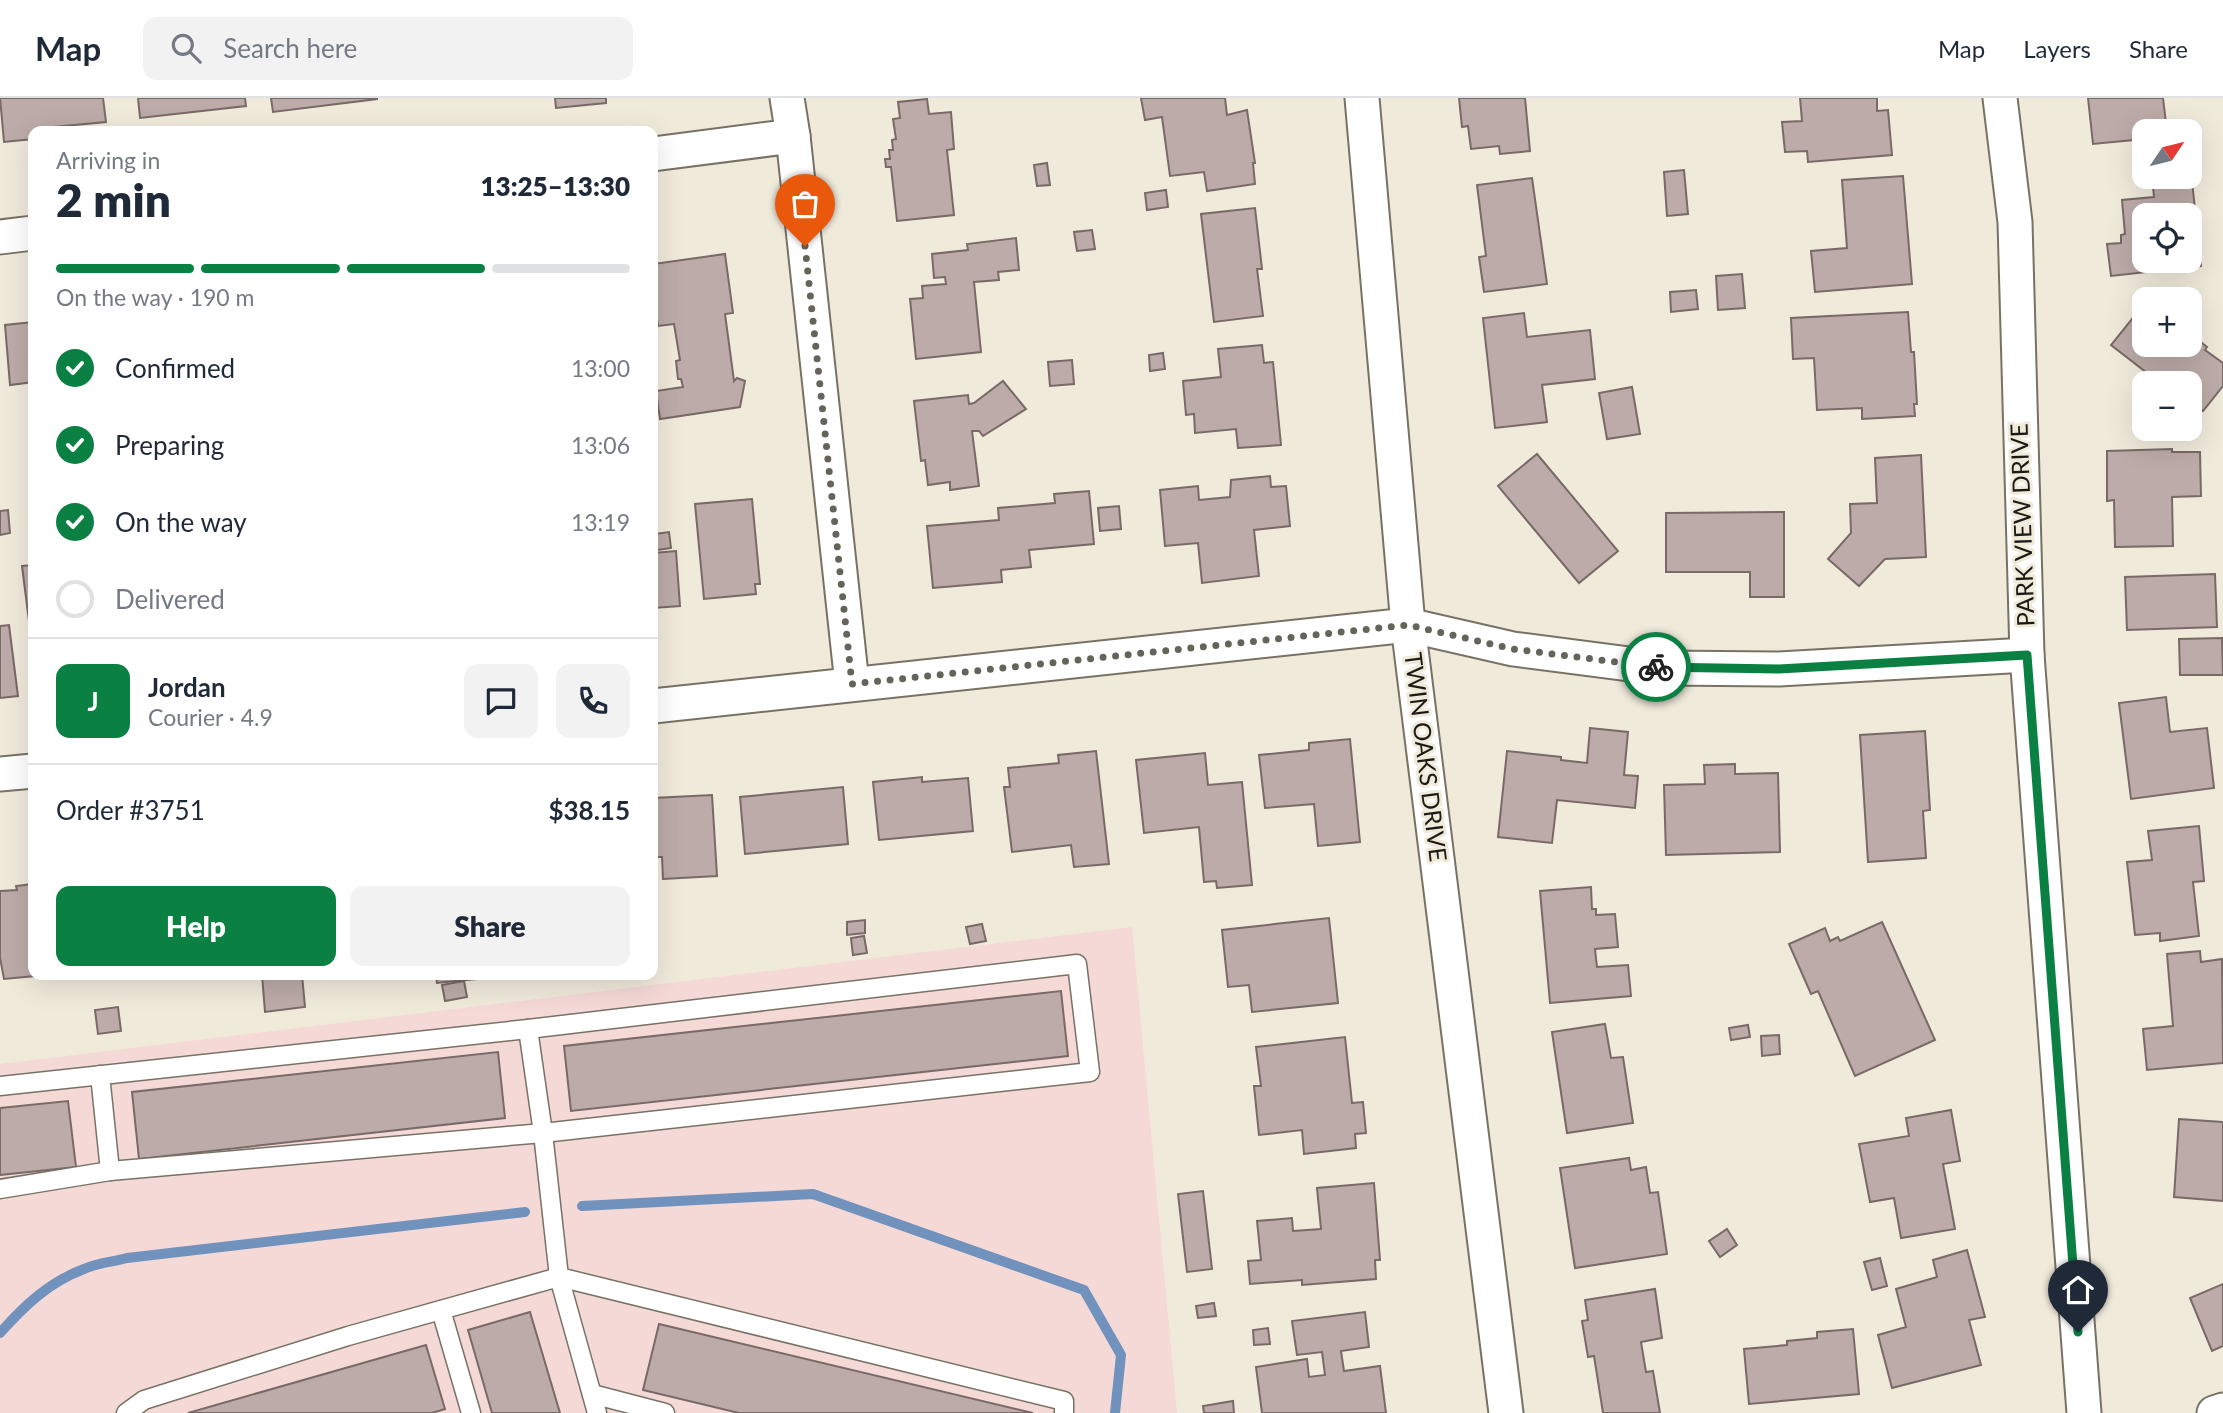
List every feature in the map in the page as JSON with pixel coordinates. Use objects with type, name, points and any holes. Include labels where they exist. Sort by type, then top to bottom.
[{"type":"street","points":[[787,98],[852,684]]},
{"type":"street","name":"TWIN OAKS DRIVE","points":[[1362,98],[1408,625],[1506,1413]]},
{"type":"street","name":"PARK VIEW DRIVE","points":[[2000,98],[2015,222],[2027,655],[2084,1413]]},
{"type":"street","points":[[658,153],[793,136]]},
{"type":"street","points":[[0,237],[28,234]]},
{"type":"street","points":[[658,705],[1408,625],[1513,649],[1660,668],[1779,669],[2027,655]]},
{"type":"street","points":[[0,774],[28,771]]},
{"type":"street","points":[[2214,1413],[2223,1410]]},
{"type":"lane","points":[[0,1086],[528,1029],[1077,964],[1090,1072],[543,1133],[110,1171],[0,1189]]},
{"type":"lane","points":[[528,1029],[559,1277],[597,1413]]},
{"type":"lane","points":[[100,1075],[110,1171]]},
{"type":"lane","points":[[126,1413],[348,1336],[559,1277],[1065,1401],[1064,1413]]},
{"type":"lane","points":[[441,1310],[471,1413]]},
{"type":"lane","points":[[592,1394],[665,1413]]},
{"type":"shaded area","points":[[1132,927],[1177,1413],[0,1413],[0,1064]]},
{"type":"building","points":[[0,98],[103,98],[106,122],[28,126],[28,140],[4,142]]},
{"type":"building","points":[[138,98],[245,98],[246,106],[140,118]]},
{"type":"building","points":[[271,98],[377,98],[377,99],[273,112]]},
{"type":"building","points":[[555,98],[606,98],[606,103],[556,108]]},
{"type":"building","points":[[1141,98],[1225,98],[1227,115],[1247,110],[1255,163],[1255,184],[1207,191],[1204,172],[1170,176],[1162,117],[1145,120]]},
{"type":"building","points":[[1459,98],[1525,98],[1530,151],[1500,154],[1499,146],[1471,149],[1468,126],[1462,127]]},
{"type":"building","points":[[1800,98],[1877,98],[1877,111],[1888,110],[1892,155],[1808,162],[1807,151],[1785,152],[1782,122],[1802,121]]},
{"type":"building","points":[[2088,98],[2163,98],[2166,119],[2132,119],[2132,140],[2093,144]]},
{"type":"building","points":[[927,99],[929,114],[951,112],[954,149],[947,150],[954,215],[897,221],[891,167],[886,167],[885,159],[890,159],[892,140],[896,139],[893,119],[900,118],[898,102]]},
{"type":"building","points":[[1047,163],[1050,185],[1037,186],[1034,165]]},
{"type":"building","points":[[1684,170],[1688,214],[1667,216],[1664,172]]},
{"type":"building","points":[[1903,176],[1912,284],[1815,292],[1811,251],[1847,248],[1842,180]]},
{"type":"building","points":[[1532,178],[1547,284],[1484,292],[1479,257],[1486,256],[1477,185]]},
{"type":"building","points":[[2153,189],[2193,189],[2194,203],[2132,203],[2132,273],[2138,273],[2111,276],[2107,244],[2121,243],[2121,235],[2125,234],[2122,200],[2154,197]]},
{"type":"building","points":[[1166,190],[1168,207],[1147,210],[1145,193]]},
{"type":"building","points":[[1255,208],[1262,269],[1257,269],[1263,316],[1214,322],[1201,214]]},
{"type":"building","points":[[1092,230],[1095,249],[1077,251],[1074,232]]},
{"type":"building","points":[[1016,238],[1019,270],[998,272],[999,280],[974,282],[981,352],[916,359],[910,299],[923,298],[922,286],[946,284],[945,277],[934,278],[932,254],[968,250],[967,244]]},
{"type":"building","points":[[725,254],[733,313],[725,314],[734,381],[737,378],[745,381],[740,407],[660,419],[658,391],[683,387],[681,379],[678,379],[676,361],[680,360],[674,324],[658,326],[658,263]]},
{"type":"building","points":[[1742,274],[1745,308],[1718,310],[1716,276]]},
{"type":"building","points":[[1696,290],[1698,309],[1671,312],[1670,292]]},
{"type":"building","points":[[1908,312],[1911,352],[1914,352],[1917,404],[1914,404],[1915,416],[1862,419],[1862,408],[1817,410],[1814,358],[1793,359],[1791,318]]},
{"type":"building","points":[[1524,313],[1527,337],[1590,330],[1595,379],[1542,385],[1547,422],[1495,428],[1483,318]]},
{"type":"building","points":[[2132,319],[2132,357],[2202,357],[2202,343],[2207,347],[2205,350],[2223,363],[2223,386],[2203,411],[2202,371],[2145,371],[2111,345]]},
{"type":"building","points":[[28,323],[28,383],[10,385],[5,325]]},
{"type":"building","points":[[1262,345],[1264,363],[1273,362],[1281,445],[1238,448],[1236,429],[1195,433],[1194,414],[1186,415],[1183,381],[1221,377],[1218,349]]},
{"type":"building","points":[[1163,353],[1165,369],[1150,371],[1149,355]]},
{"type":"building","points":[[1072,360],[1074,384],[1050,386],[1048,362]]},
{"type":"building","points":[[1003,381],[1026,409],[983,436],[979,431],[972,431],[979,486],[950,490],[950,482],[928,485],[925,460],[921,461],[914,401],[968,395],[969,404],[974,403]]},
{"type":"building","points":[[1632,387],[1640,434],[1607,439],[1599,393]]},
{"type":"building","points":[[2172,449],[2172,452],[2200,452],[2201,496],[2172,497],[2173,546],[2115,547],[2114,500],[2107,501],[2107,451]]},
{"type":"building","points":[[1537,454],[1618,551],[1579,583],[1498,486]]},
{"type":"building","points":[[1921,455],[1926,557],[1885,559],[1859,586],[1828,559],[1851,533],[1850,504],[1877,503],[1875,458]]},
{"type":"building","points":[[1270,476],[1271,487],[1286,486],[1290,526],[1254,530],[1259,576],[1202,583],[1198,543],[1165,546],[1160,490],[1198,486],[1199,500],[1230,497],[1231,480]]},
{"type":"building","points":[[1089,491],[1094,544],[1029,550],[1031,567],[1001,570],[1002,582],[933,588],[927,526],[999,520],[998,508],[1055,503],[1054,494]]},
{"type":"building","points":[[752,499],[760,584],[755,584],[756,594],[704,599],[695,504]]},
{"type":"building","points":[[1119,506],[1121,529],[1100,531],[1098,508]]},
{"type":"building","points":[[8,510],[10,533],[0,535],[0,511]]},
{"type":"building","points":[[1784,512],[1784,597],[1750,597],[1750,572],[1666,572],[1666,513]]},
{"type":"building","points":[[669,532],[671,548],[658,550],[658,533]]},
{"type":"building","points":[[676,551],[680,606],[658,608],[658,553]]},
{"type":"building","points":[[28,565],[28,613],[22,566]]},
{"type":"building","points":[[2215,574],[2217,627],[2127,630],[2125,577]]},
{"type":"building","points":[[9,625],[18,696],[0,698],[0,626]]},
{"type":"building","points":[[2222,638],[2223,675],[2180,675],[2179,639]]},
{"type":"building","points":[[2166,697],[2170,732],[2207,728],[2214,788],[2131,799],[2119,703]]},
{"type":"building","points":[[1590,728],[1628,732],[1624,775],[1638,776],[1635,808],[1557,800],[1552,843],[1498,837],[1507,751],[1587,763]]},
{"type":"building","points":[[1925,731],[1930,810],[1923,811],[1926,858],[1868,862],[1860,735]]},
{"type":"building","points":[[1350,739],[1360,842],[1318,846],[1314,804],[1265,808],[1259,755],[1309,750],[1309,743]]},
{"type":"building","points":[[1096,751],[1109,864],[1074,867],[1071,845],[1012,852],[1004,787],[1010,787],[1008,768],[1059,763],[1058,755]]},
{"type":"building","points":[[1205,753],[1208,785],[1242,782],[1252,885],[1217,888],[1216,881],[1204,882],[1199,827],[1144,833],[1136,760]]},
{"type":"building","points":[[1735,764],[1735,774],[1778,773],[1780,852],[1666,855],[1664,785],[1705,784],[1704,765]]},
{"type":"building","points":[[922,777],[922,782],[968,778],[973,831],[879,840],[873,782]]},
{"type":"building","points":[[843,787],[848,844],[745,854],[740,797]]},
{"type":"building","points":[[712,795],[717,876],[663,879],[662,857],[658,857],[658,798]]},
{"type":"building","points":[[2199,826],[2204,881],[2193,882],[2199,936],[2160,941],[2160,933],[2135,935],[2127,862],[2152,860],[2148,831]]},
{"type":"building","points":[[28,885],[28,977],[4,979],[0,958],[0,891],[17,890],[16,886]]},
{"type":"building","points":[[1591,887],[1592,909],[1596,909],[1596,915],[1615,914],[1618,947],[1595,949],[1597,967],[1628,965],[1631,996],[1550,1003],[1540,891]]},
{"type":"building","points":[[1329,918],[1338,1003],[1252,1012],[1249,985],[1228,987],[1222,930]]},
{"type":"building","points":[[865,920],[865,933],[847,935],[847,922]]},
{"type":"building","points":[[1882,922],[1935,1040],[1855,1076],[1818,991],[1811,994],[1789,944],[1825,928],[1830,941],[1838,937],[1840,941]]},
{"type":"building","points":[[982,924],[986,941],[970,944],[966,927]]},
{"type":"building","points":[[864,936],[867,953],[853,955],[851,938]]},
{"type":"building","points":[[2200,951],[2201,962],[2222,959],[2223,1063],[2147,1070],[2143,1029],[2173,1026],[2167,954]]},
{"type":"building","points":[[262,980],[302,980],[305,1007],[265,1012]]},
{"type":"building","points":[[437,980],[466,980],[437,983]]},
{"type":"building","points":[[464,981],[467,997],[445,1001],[442,985]]},
{"type":"building","points":[[1061,991],[1068,1056],[571,1111],[564,1046]]},
{"type":"building","points":[[118,1007],[121,1031],[98,1034],[95,1010]]},
{"type":"building","points":[[1605,1024],[1611,1058],[1623,1057],[1633,1123],[1567,1133],[1552,1032]]},
{"type":"building","points":[[1748,1025],[1750,1037],[1731,1040],[1729,1028]]},
{"type":"building","points":[[1779,1035],[1780,1054],[1762,1056],[1761,1036]]},
{"type":"building","points":[[1345,1037],[1352,1103],[1363,1102],[1366,1133],[1355,1134],[1356,1148],[1304,1154],[1302,1130],[1259,1135],[1254,1086],[1261,1086],[1256,1047]]},
{"type":"building","points":[[498,1052],[505,1118],[139,1159],[132,1092]]},
{"type":"building","points":[[68,1101],[76,1167],[0,1175],[0,1108]]},
{"type":"building","points":[[1951,1110],[1960,1161],[1943,1164],[1955,1229],[1901,1238],[1894,1198],[1870,1202],[1859,1144],[1909,1136],[1906,1118]]},
{"type":"building","points":[[2179,1119],[2223,1122],[2223,1201],[2174,1197]]},
{"type":"building","points":[[1629,1158],[1631,1170],[1646,1167],[1650,1193],[1658,1192],[1667,1254],[1575,1268],[1560,1168]]},
{"type":"building","points":[[1374,1183],[1380,1260],[1375,1260],[1376,1279],[1302,1285],[1302,1280],[1250,1284],[1248,1261],[1261,1260],[1257,1221],[1292,1218],[1293,1231],[1321,1229],[1317,1188]]},
{"type":"building","points":[[1203,1191],[1212,1269],[1187,1272],[1178,1194]]},
{"type":"building","points":[[1727,1229],[1737,1245],[1720,1257],[1709,1241]]},
{"type":"building","points":[[1967,1250],[1985,1317],[1969,1320],[1981,1365],[1892,1388],[1878,1335],[1906,1327],[1896,1289],[1937,1277],[1933,1260]]},
{"type":"building","points":[[1880,1258],[1887,1286],[1872,1290],[1864,1262]]},
{"type":"building","points":[[2223,1284],[2223,1346],[2212,1351],[2190,1298]]},
{"type":"building","points":[[1655,1289],[1662,1338],[1641,1342],[1646,1372],[1653,1371],[1660,1413],[1603,1413],[1594,1356],[1588,1357],[1582,1321],[1588,1320],[1585,1300]]},
{"type":"building","points":[[1214,1303],[1216,1316],[1198,1318],[1196,1306]]},
{"type":"building","points":[[530,1312],[560,1413],[492,1413],[468,1330]]},
{"type":"building","points":[[1365,1312],[1369,1347],[1341,1351],[1344,1371],[1380,1366],[1386,1413],[1262,1413],[1256,1367],[1307,1359],[1309,1377],[1325,1375],[1322,1352],[1297,1355],[1292,1321]]},
{"type":"building","points":[[659,1324],[1033,1413],[739,1413],[643,1390]]},
{"type":"building","points":[[1268,1328],[1270,1344],[1254,1345],[1253,1330]]},
{"type":"building","points":[[1853,1329],[1859,1394],[1749,1404],[1744,1349],[1787,1345],[1787,1341],[1817,1338],[1817,1332]]},
{"type":"building","points":[[426,1345],[445,1409],[432,1413],[188,1413]]},
{"type":"building","points":[[1233,1401],[1234,1413],[1204,1413],[1203,1406]]},
{"type":"waterway","points":[[582,1206],[813,1194],[1084,1290],[1121,1355],[1115,1413]]},
{"type":"waterway","points":[[0,1333],[48,1288],[71,1274],[100,1264],[127,1258],[525,1212]]},
{"type":"way so far","points":[[805,246],[852,684],[1408,625],[1513,649],[1656,667]]},
{"type":"route","points":[[1656,667],[1779,669],[2027,655],[2078,1332]]}]
